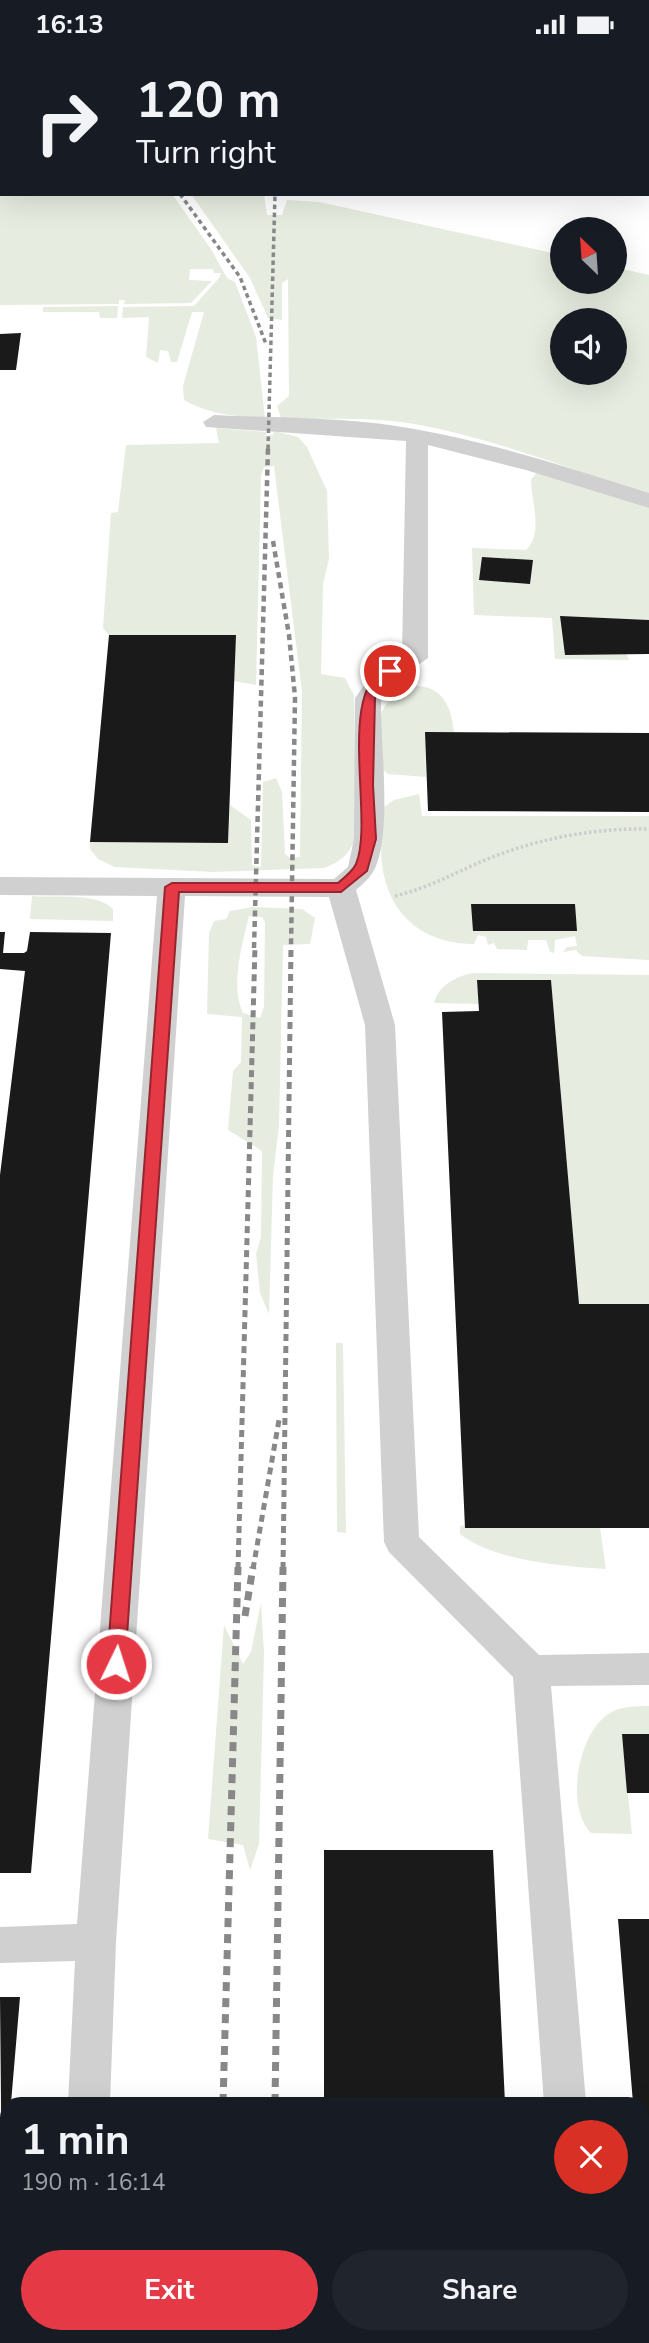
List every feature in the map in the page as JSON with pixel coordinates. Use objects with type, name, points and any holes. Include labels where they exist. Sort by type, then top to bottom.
[{"type":"lane","points":[[214,422],[352,428],[417,436],[484,450],[649,501]]},
{"type":"lane","points":[[417,436],[415,658],[390,671],[374,686],[368,698],[366,785],[369,839],[362,868],[344,895],[380,1025],[402,1542],[531,1671],[565,2097]]},
{"type":"lane","points":[[0,886],[172,887],[344,895]]},
{"type":"lane","points":[[89,2097],[96,1942],[172,887]]},
{"type":"lane","points":[[531,1671],[649,1669]]},
{"type":"lane","points":[[0,1945],[96,1942]]},
{"type":"path","points":[[344,895],[432,886],[489,858],[547,839],[604,830],[649,829]]},
{"type":"shaded area","points":[[0,196],[173,196],[211,249],[227,278],[235,282],[256,337],[265,418],[213,412],[184,400],[183,386],[204,312],[192,312],[177,362],[171,362],[168,351],[160,350],[158,363],[146,357],[149,317],[122,318],[123,307],[194,306],[219,278],[221,273],[214,273],[213,269],[190,269],[189,280],[212,281],[191,303],[124,304],[125,300],[119,300],[119,304],[0,305]]},
{"type":"shaded area","points":[[192,196],[264,196],[267,215],[282,215],[287,200],[319,202],[550,252],[550,294],[627,294],[627,270],[649,275],[649,495],[503,446],[444,430],[381,420],[281,418],[277,406],[289,396],[288,279],[282,283],[282,320],[268,318],[250,278]]},
{"type":"shaded area","points":[[118,306],[117,318],[100,318],[99,312],[43,312],[43,307]]},
{"type":"shaded area","points":[[216,428],[266,432],[266,436],[273,435],[274,431],[298,437],[307,447],[327,491],[329,559],[323,584],[321,674],[345,678],[354,695],[356,833],[352,846],[345,855],[324,868],[213,872],[115,867],[98,859],[90,849],[90,842],[228,843],[230,805],[251,820],[252,865],[261,867],[263,782],[276,778],[282,792],[285,854],[290,858],[300,857],[302,692],[274,466],[264,467],[261,476],[256,685],[234,681],[235,635],[109,635],[103,628],[111,513],[118,512],[126,445],[219,443]]},
{"type":"shaded area","points":[[538,471],[649,508],[649,620],[560,617],[565,654],[627,654],[629,660],[555,659],[552,618],[474,615],[472,548],[526,550],[534,535],[531,480]]},
{"type":"shaded area","points":[[408,686],[429,688],[436,692],[447,704],[453,722],[454,732],[425,732],[426,777],[388,774],[381,768],[379,721],[387,703]]},
{"type":"shaded area","points":[[419,794],[422,816],[649,816],[649,960],[582,956],[576,950],[563,952],[567,947],[577,946],[575,936],[555,940],[554,953],[550,952],[546,940],[528,940],[527,950],[497,949],[494,943],[488,945],[486,937],[478,935],[474,944],[459,943],[418,929],[398,909],[385,880],[381,854],[380,810],[394,800]]},
{"type":"shaded area","points":[[32,896],[96,900],[113,909],[113,921],[30,919]]},
{"type":"shaded area","points":[[253,907],[302,909],[315,918],[310,944],[283,945],[279,1126],[273,1175],[269,1314],[260,1293],[256,1254],[261,1237],[262,1151],[228,1130],[233,1071],[241,1062],[242,1017],[207,1014],[209,933],[214,921],[226,919],[230,911]],"holes":[[[249,916],[262,917],[265,922],[264,1007],[260,1018],[243,1013],[237,978]]]},
{"type":"shaded area","points":[[472,973],[649,975],[649,1304],[579,1304],[551,980],[477,980],[479,1004],[434,1003],[439,992],[448,983]]},
{"type":"shaded area","points":[[336,1343],[343,1343],[346,1533],[337,1532]]},
{"type":"shaded area","points":[[465,1525],[466,1528],[600,1528],[606,1569],[530,1561],[510,1556],[474,1543],[460,1534],[460,1526]]},
{"type":"shaded area","points":[[261,1603],[264,1653],[259,1844],[250,1870],[243,1845],[208,1839],[224,1625],[243,1664],[251,1652]]},
{"type":"shaded area","points":[[649,1706],[649,1734],[622,1734],[632,1834],[591,1833],[578,1806],[577,1790],[582,1754],[589,1738],[597,1725],[612,1712],[627,1707]]},
{"type":"building","points":[[21,333],[16,370],[0,370],[0,334]]},
{"type":"building","points":[[482,557],[533,560],[530,584],[479,580]]},
{"type":"building","points":[[560,616],[649,620],[649,654],[565,655]]},
{"type":"building","points":[[109,635],[236,635],[228,843],[90,842]]},
{"type":"building","points":[[425,732],[649,733],[649,812],[428,811]]},
{"type":"building","points":[[471,904],[575,904],[577,931],[473,931]]},
{"type":"building","points":[[0,932],[5,932],[3,953],[27,951],[30,932],[111,933],[31,1873],[0,1873],[0,1175],[25,971],[0,969]]},
{"type":"building","points":[[477,980],[551,980],[579,1304],[649,1304],[649,1528],[465,1528],[442,1012],[479,1011]]},
{"type":"building","points":[[622,1734],[649,1734],[649,1793],[627,1793]]},
{"type":"building","points":[[324,1850],[493,1850],[505,2097],[324,2097]]},
{"type":"building","points":[[618,1919],[649,1919],[649,2097],[633,2097]]},
{"type":"building","points":[[0,1997],[20,1997],[12,2097],[1,2097]]},
{"type":"railway","points":[[181,196],[240,277],[266,344]]},
{"type":"railway","points":[[268,449],[275,196]]},
{"type":"railway","points":[[254,948],[268,448]]},
{"type":"railway","points":[[273,541],[289,635],[295,697],[291,948]]},
{"type":"railway","points":[[238,1569],[255,946]]},
{"type":"railway","points":[[283,1569],[291,946]]},
{"type":"railway","points":[[253,1569],[279,1420]]},
{"type":"railway","points":[[223,2097],[238,1567]]},
{"type":"railway","points":[[245,1616],[253,1567]]},
{"type":"railway","points":[[275,2097],[283,1567]]},
{"type":"route","points":[[116,1664],[172,887],[341,888],[362,868],[369,839],[366,785],[368,698],[374,686],[390,671]]}]
